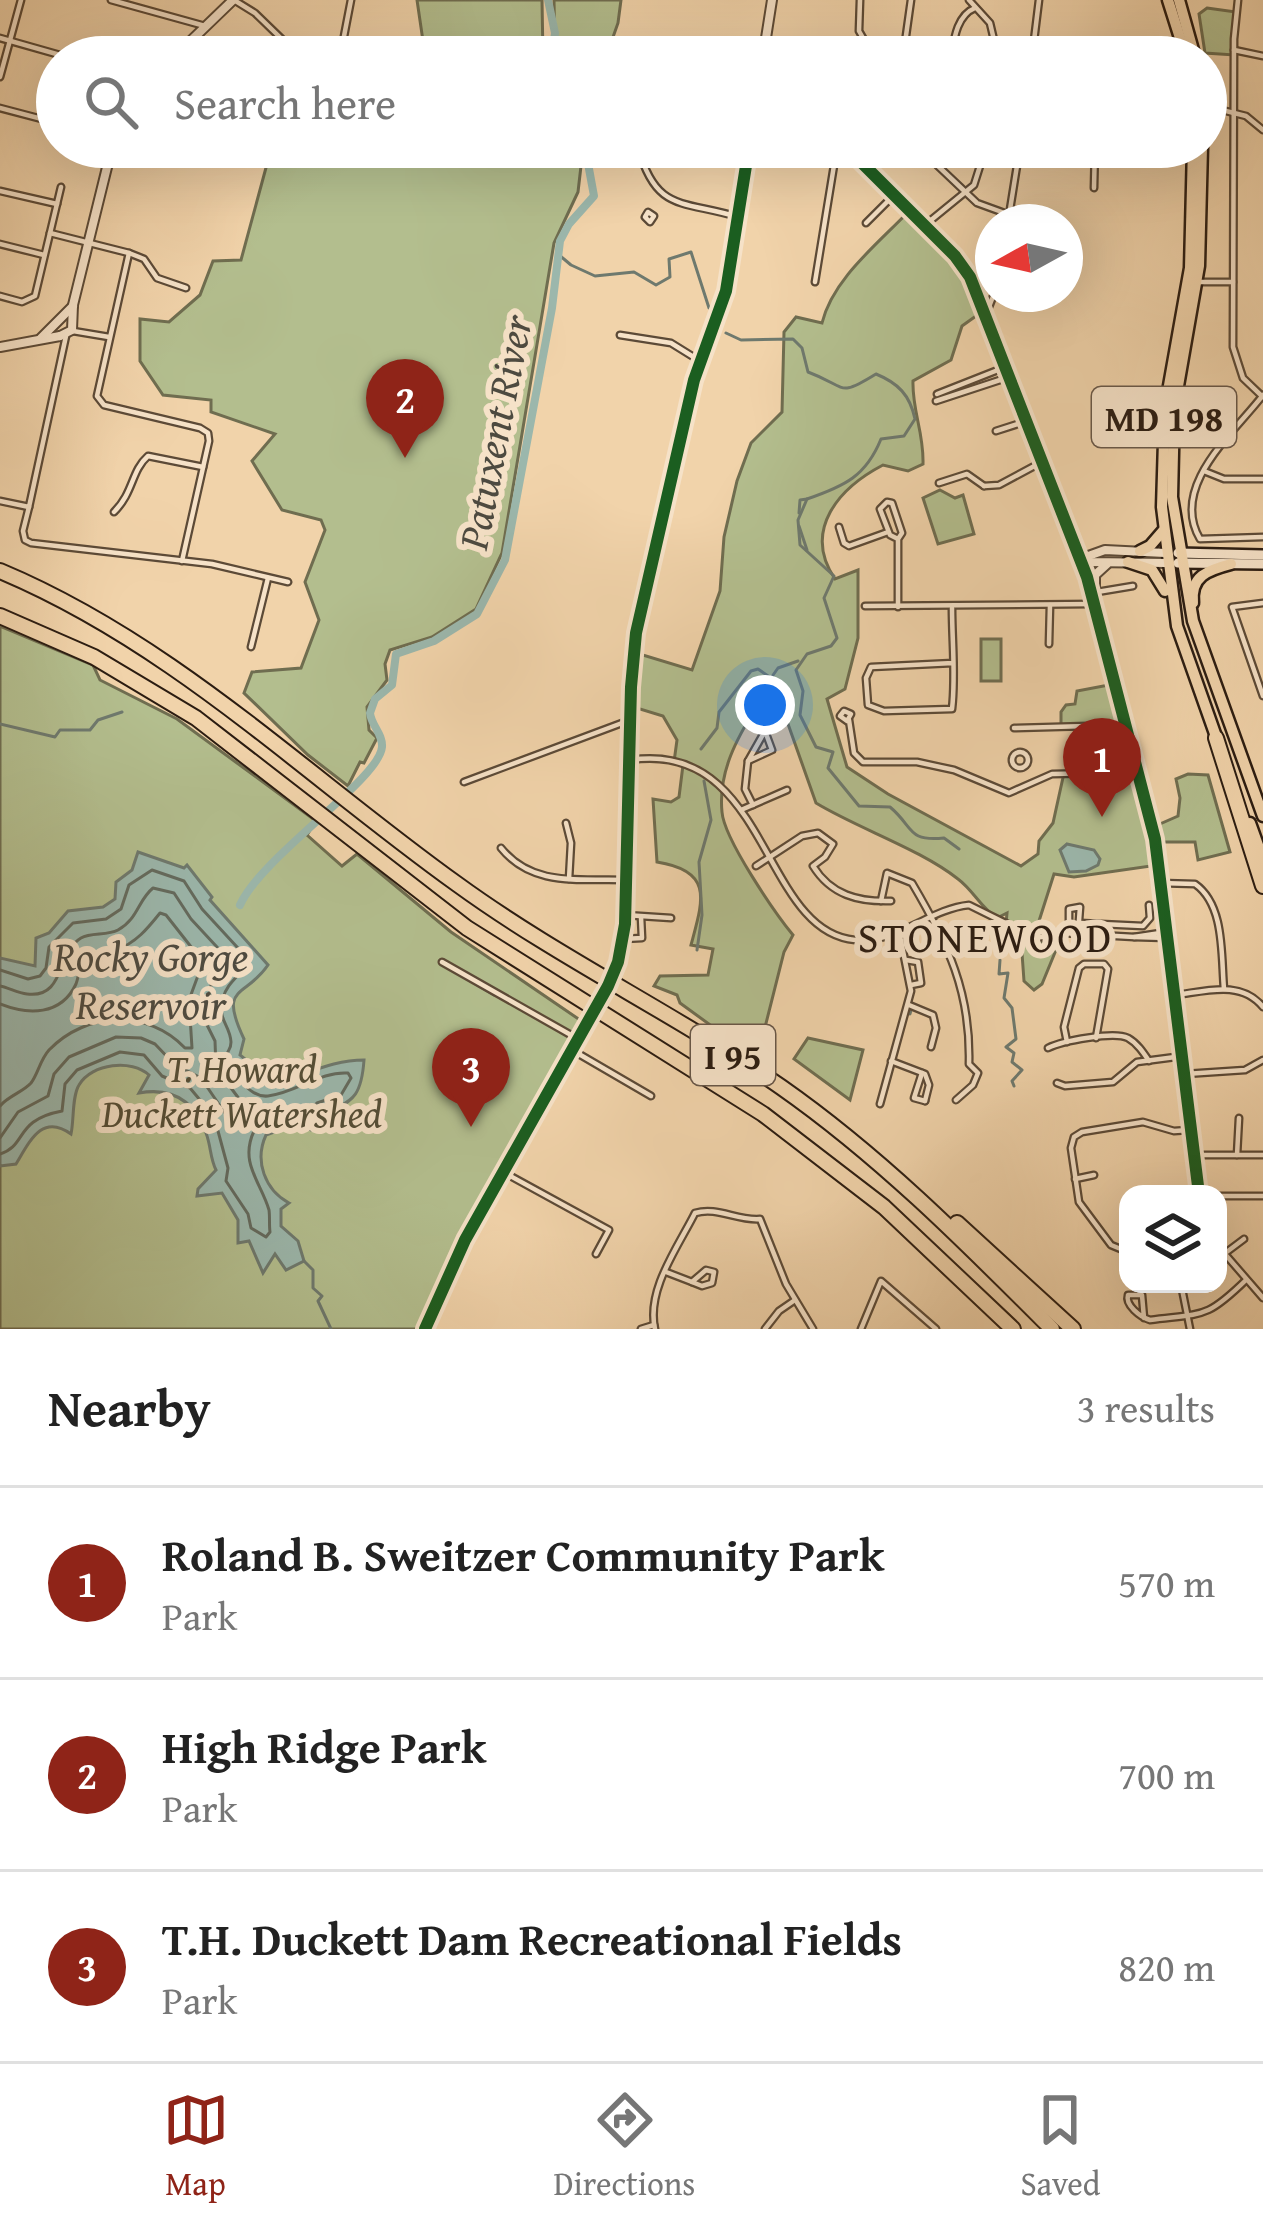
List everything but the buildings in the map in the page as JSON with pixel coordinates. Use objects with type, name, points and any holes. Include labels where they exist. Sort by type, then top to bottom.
[{"type":"highway","name":"I 95","points":[[0,571],[154,653],[484,904],[709,1039],[925,1195],[1065,1327]]},
{"type":"highway","name":"I 95","points":[[0,616],[136,680],[196,718],[503,952],[799,1140],[912,1232],[1012,1329]]},
{"type":"highway","points":[[1216,738],[1263,886]]},
{"type":"main road","points":[[1168,0],[1179,36]]},
{"type":"main road","points":[[1179,0],[1189,36]]},
{"type":"main road","name":"MD 198","points":[[1193,168],[1193,282],[1165,408],[1160,459],[1163,531],[1204,659],[1263,816]]},
{"type":"main road","name":"MD 198","points":[[1201,168],[1193,282],[1172,427],[1172,558],[1182,646],[1263,859]]},
{"type":"main road","points":[[1140,551],[1163,531]]},
{"type":"main road","points":[[1172,558],[1263,555]]},
{"type":"main road","points":[[1172,558],[1263,564]]},
{"type":"main road","points":[[1122,562],[1148,568],[1160,579],[1182,646]]},
{"type":"main road","points":[[1204,659],[1193,589],[1204,573],[1231,564]]},
{"type":"street","points":[[0,77],[21,0]]},
{"type":"street","points":[[111,0],[206,26]]},
{"type":"street","points":[[158,13],[159,0]]},
{"type":"street","points":[[196,36],[234,0],[278,36]]},
{"type":"street","points":[[344,36],[351,0]]},
{"type":"street","points":[[766,36],[772,0]]},
{"type":"street","points":[[860,0],[862,36]]},
{"type":"street","points":[[906,36],[911,0]]},
{"type":"street","points":[[969,0],[994,36]]},
{"type":"street","points":[[1035,36],[1039,0]]},
{"type":"street","points":[[1238,0],[1234,50],[1236,363],[1243,378],[1263,396],[1203,471],[1193,512],[1200,539],[1263,537]]},
{"type":"street","points":[[956,36],[965,14],[976,8]]},
{"type":"street","points":[[0,38],[36,48]]},
{"type":"street","points":[[1234,50],[1263,56]]},
{"type":"street","points":[[0,108],[36,117]]},
{"type":"street","points":[[1227,110],[1249,117],[1263,130]]},
{"type":"street","points":[[107,168],[67,332],[23,531],[25,540],[182,561],[288,582]]},
{"type":"street","points":[[645,168],[663,196],[683,206],[738,217]]},
{"type":"street","points":[[425,1329],[455,1260],[618,962],[627,880],[636,633],[700,361],[726,291],[746,168]]},
{"type":"street","points":[[815,282],[834,168]]},
{"type":"street","points":[[867,168],[965,269],[1093,592],[1155,839],[1198,1185]]},
{"type":"street","points":[[943,168],[979,204]]},
{"type":"street","points":[[925,225],[965,194],[981,168]]},
{"type":"street","points":[[1011,204],[1017,168]]},
{"type":"street","points":[[1094,168],[1094,188]]},
{"type":"street","points":[[0,296],[32,300],[61,187]]},
{"type":"street","points":[[0,191],[57,204]]},
{"type":"street","points":[[866,223],[894,195]]},
{"type":"street","points":[[652,213],[663,196]]},
{"type":"street","points":[[50,232],[129,253],[144,260],[157,278],[186,288]]},
{"type":"street","points":[[0,244],[44,255]]},
{"type":"street","points":[[129,253],[97,392],[99,401],[206,430],[210,438],[182,561]]},
{"type":"street","points":[[1193,282],[1233,282]]},
{"type":"street","points":[[41,338],[74,304]]},
{"type":"street","points":[[985,317],[987,312]]},
{"type":"street","points":[[58,321],[55,331],[109,337]]},
{"type":"street","points":[[58,321],[67,332]]},
{"type":"street","points":[[0,347],[67,332]]},
{"type":"street","points":[[620,335],[671,343],[700,361]]},
{"type":"street","points":[[937,398],[1005,373]]},
{"type":"street","points":[[995,431],[1024,422]]},
{"type":"street","points":[[114,512],[130,496],[139,464],[148,456],[203,467]]},
{"type":"street","points":[[938,483],[967,474],[984,486],[1000,485],[1040,463]]},
{"type":"street","points":[[1203,471],[1224,479],[1263,479]]},
{"type":"street","points":[[980,496],[984,486]]},
{"type":"street","points":[[0,501],[29,507]]},
{"type":"street","points":[[898,539],[888,532],[880,507],[890,502],[902,532],[898,539],[898,607]]},
{"type":"street","points":[[839,527],[846,545],[888,532]]},
{"type":"street","points":[[1070,530],[1083,545],[1172,558]]},
{"type":"street","points":[[1080,559],[1105,550]]},
{"type":"street","points":[[1080,559],[1172,558]]},
{"type":"street","points":[[1093,592],[1097,571],[1122,562]]},
{"type":"street","points":[[251,647],[268,578]]},
{"type":"street","points":[[1093,592],[1132,586]]},
{"type":"street","points":[[865,606],[1095,604]]},
{"type":"street","points":[[1263,604],[1232,608],[1263,697]]},
{"type":"street","points":[[1049,644],[1050,605]]},
{"type":"street","points":[[952,608],[953,704],[949,711],[884,711],[868,705],[866,678],[871,667],[952,663]]},
{"type":"street","points":[[464,782],[630,720]]},
{"type":"street","points":[[849,720],[854,753],[863,762],[916,762],[954,770],[1005,793],[1052,774],[1136,766]]},
{"type":"street","points":[[1014,728],[1124,725]]},
{"type":"street","points":[[748,761],[772,750],[767,733],[755,744],[748,761],[745,787],[753,805]]},
{"type":"street","points":[[629,760],[683,765],[724,789],[802,907],[825,930],[862,940],[899,932],[969,904],[1036,938],[1070,933],[1168,935]]},
{"type":"street","points":[[1025,766],[1030,786]]},
{"type":"street","points":[[741,810],[787,790]]},
{"type":"street","points":[[566,823],[571,843],[569,879]]},
{"type":"street","points":[[756,866],[808,834],[826,836],[833,844],[813,866],[818,875],[849,897],[891,901]]},
{"type":"street","points":[[501,848],[538,876],[627,880]]},
{"type":"street","points":[[881,901],[887,873],[914,886],[962,984],[969,1064],[978,1072],[974,1085],[956,1100]]},
{"type":"street","points":[[1160,883],[1195,884],[1210,898],[1224,989]]},
{"type":"street","points":[[1080,923],[1148,924],[1149,905]]},
{"type":"street","points":[[1070,933],[1071,907],[1081,908],[1078,934]]},
{"type":"street","points":[[625,916],[671,918]]},
{"type":"street","points":[[623,939],[642,938],[641,917]]},
{"type":"street","points":[[1133,927],[1134,937]]},
{"type":"street","points":[[880,1104],[911,985],[899,932]]},
{"type":"street","points":[[906,960],[916,958],[922,979],[911,985]]},
{"type":"street","points":[[442,962],[578,1039]]},
{"type":"street","points":[[1067,1042],[1064,1027],[1084,964],[1104,964],[1108,969],[1096,1038]]},
{"type":"street","points":[[1176,995],[1224,989],[1246,992],[1263,1007]]},
{"type":"street","points":[[908,1004],[931,1012],[936,1026],[931,1047]]},
{"type":"street","points":[[1048,1048],[1126,1037],[1148,1060]]},
{"type":"street","points":[[572,1050],[651,1096]]},
{"type":"street","points":[[1057,1083],[1113,1082],[1129,1065],[1183,1056]]},
{"type":"street","points":[[1185,1074],[1241,1071],[1263,1060]]},
{"type":"street","points":[[891,1061],[922,1072],[914,1098],[925,1101]]},
{"type":"street","points":[[1237,1155],[1238,1118]]},
{"type":"street","points":[[1119,1249],[1080,1205],[1070,1148],[1078,1134],[1143,1122],[1172,1131],[1191,1129]]},
{"type":"street","points":[[1194,1155],[1263,1155]]},
{"type":"street","points":[[503,1172],[609,1230],[596,1254]]},
{"type":"street","points":[[1075,1179],[1094,1175]]},
{"type":"street","points":[[1227,1196],[1263,1196]]},
{"type":"street","points":[[641,1329],[654,1327],[653,1305],[697,1211],[715,1210],[744,1220],[760,1219],[795,1300],[813,1329]]},
{"type":"street","points":[[1227,1252],[1244,1239]]},
{"type":"street","points":[[1227,1258],[1263,1298]]},
{"type":"street","points":[[666,1272],[692,1282]]},
{"type":"street","points":[[1151,1329],[1147,1319],[1214,1310],[1246,1280]]},
{"type":"street","points":[[861,1329],[881,1281],[936,1329]]},
{"type":"street","points":[[1182,1293],[1190,1329]]},
{"type":"street","points":[[766,1329],[795,1300]]},
{"type":"green space","points":[[417,0],[542,0],[543,36],[422,36]]},
{"type":"green space","points":[[554,0],[621,0],[613,36],[555,36]]},
{"type":"green space","points":[[1207,8],[1236,12],[1234,55],[1227,55],[1227,36],[1202,36],[1199,14]]},
{"type":"green space","points":[[266,168],[581,168],[578,192],[554,243],[502,553],[476,609],[432,637],[390,650],[387,680],[367,707],[369,730],[377,738],[348,786],[244,693],[252,672],[301,668],[319,620],[305,582],[325,530],[321,520],[282,510],[252,461],[275,434],[211,412],[211,400],[163,395],[140,361],[140,319],[169,322],[200,295],[213,261],[241,260]]},
{"type":"green space","points":[[910,210],[955,256],[975,295],[975,312],[982,312],[962,326],[951,360],[913,381],[923,464],[908,471],[883,465],[867,474],[840,498],[824,527],[822,544],[835,579],[858,570],[858,638],[845,689],[827,699],[847,767],[1021,866],[1038,854],[1039,841],[1053,823],[1064,773],[1102,773],[1136,766],[1153,827],[1178,816],[1176,779],[1208,775],[1230,852],[1198,860],[1195,842],[1157,842],[1158,865],[1074,877],[1054,874],[1032,943],[1054,942],[1063,933],[1042,984],[1034,990],[1024,981],[1022,953],[1013,947],[1018,932],[1006,924],[1007,913],[997,918],[943,868],[816,803],[782,707],[757,706],[726,769],[722,812],[741,857],[793,935],[784,952],[757,1059],[680,1003],[677,995],[654,986],[660,976],[708,975],[713,949],[691,945],[701,901],[696,880],[675,866],[657,862],[653,799],[671,802],[679,797],[683,765],[674,762],[677,740],[663,716],[630,706],[633,652],[692,670],[720,591],[724,537],[737,481],[751,443],[782,412],[784,332],[796,317],[822,323],[836,291]]},
{"type":"green space","points":[[940,490],[955,498],[963,495],[974,534],[938,544],[923,498]]},
{"type":"green space","name":"T. Howard Duckett Watershed","points":[[0,626],[93,665],[100,680],[177,719],[316,821],[307,835],[342,866],[357,854],[451,932],[580,1020],[468,1221],[473,1226],[425,1329],[0,1329]]},
{"type":"green space","points":[[981,639],[1001,639],[1001,681],[981,681]]},
{"type":"green space","points":[[1114,684],[1124,725],[1061,728],[1061,712],[1075,704],[1077,691]]},
{"type":"green space","points":[[808,1038],[863,1050],[850,1100],[794,1059]]},
{"type":"water","points":[[1067,844],[1094,850],[1098,865],[1069,872],[1060,850]]},
{"type":"water","name":"Rocky Gorge Reservoir","points":[[138,852],[184,868],[187,865],[210,900],[268,965],[234,1000],[244,1039],[240,1055],[250,1063],[261,1085],[364,1060],[352,1098],[311,1130],[296,1124],[266,1135],[261,1155],[264,1174],[289,1203],[281,1209],[281,1226],[298,1241],[304,1261],[286,1270],[275,1254],[263,1273],[249,1241],[238,1243],[238,1220],[222,1193],[197,1196],[216,1170],[208,1138],[195,1112],[180,1098],[162,1092],[139,1093],[149,1075],[142,1070],[123,1065],[93,1072],[77,1090],[71,1134],[45,1128],[16,1164],[0,1166],[0,958],[35,966],[36,938],[49,933],[68,911],[103,907],[115,899],[116,882],[132,870]]},
{"type":"waterway","name":"Patuxent River","points":[[548,0],[555,36]]},
{"type":"waterway","name":"Patuxent River","points":[[240,905],[271,864],[376,761],[382,742],[370,713],[375,699],[392,685],[396,654],[434,641],[477,614],[505,560],[560,241],[594,196],[589,168]]},
{"type":"waterway","points":[[558,254],[595,276],[634,272],[656,285],[670,277],[669,259],[691,252],[709,308]]},
{"type":"waterway","points":[[726,333],[741,340],[793,339],[802,348],[808,372],[848,388],[876,374],[897,386],[910,403],[915,419],[904,436],[881,439],[861,471],[807,499],[798,520],[800,545],[834,576],[824,598],[837,638],[831,646],[807,654],[796,670],[803,691],[800,715],[816,747],[833,752],[828,768],[859,806],[890,807],[912,832],[923,838],[944,838],[959,849]]},
{"type":"waterway","points":[[799,513],[800,500],[807,499]]},
{"type":"waterway","points":[[799,526],[807,550]]},
{"type":"waterway","points":[[701,749],[717,728],[719,712],[751,671],[758,669],[771,678],[778,668],[798,661]]},
{"type":"waterway","points":[[0,724],[55,737],[60,730],[90,730],[98,720],[122,712]]},
{"type":"waterway","points":[[697,950],[702,915],[699,862],[711,820],[704,781]]},
{"type":"waterway","points":[[1000,960],[999,974],[1008,973],[1004,998],[1012,1008],[1016,1039],[1006,1047],[1014,1053],[1012,1062],[1022,1070],[1012,1081],[1014,1086]]},
{"type":"waterway","points":[[454,971],[494,995]]},
{"type":"waterway","points":[[910,1014],[911,1010]]},
{"type":"waterway","points":[[304,1261],[313,1270],[313,1288],[322,1296],[318,1301],[331,1329]]},
{"type":"cycle path","points":[[425,1329],[465,1240],[618,962],[625,924],[636,633],[694,380],[726,291],[746,168]]},
{"type":"cycle path","points":[[867,168],[970,277],[1087,577],[1155,839],[1198,1185]]},
{"type":"place","name":"High Ridge Park","points":[[405,458]]},
{"type":"place","name":"Roland B. Sweitzer Community Park","points":[[1102,817]]},
{"type":"place","name":"T.H. Duckett Dam Recreational Fields","points":[[471,1127]]},
{"type":"district","name":"STONEWOOD","points":[[986,936]]}]
